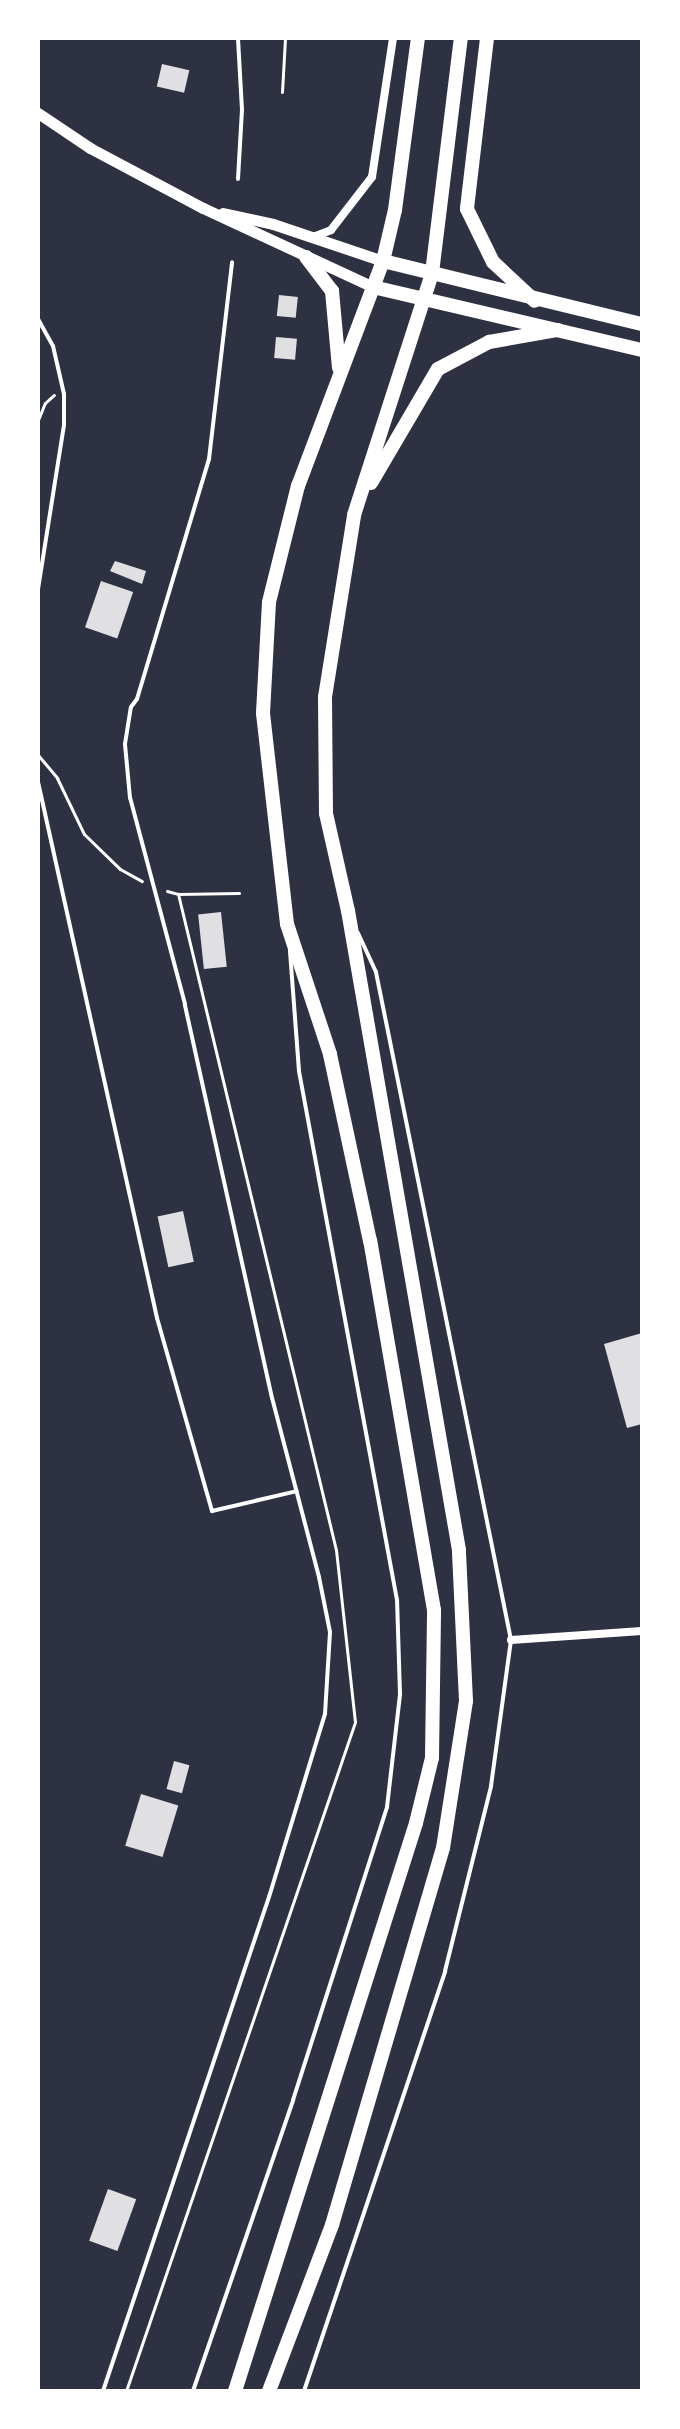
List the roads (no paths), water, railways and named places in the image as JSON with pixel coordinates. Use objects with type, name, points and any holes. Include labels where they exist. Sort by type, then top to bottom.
[{"type":"main road","points":[[235,2391],[411,1838],[432,1758],[434,1610],[370,1241],[330,1054],[287,924],[263,713],[269,602],[298,486],[383,261],[395,210],[418,38]]},
{"type":"main road","points":[[269,2391],[332,2225],[443,1848],[466,1701],[459,1550],[348,911],[326,813],[325,697],[354,515],[432,273],[461,38]]},
{"type":"main road","points":[[487,38],[467,209],[493,262],[535,301]]},
{"type":"main road","points":[[306,257],[332,291],[340,377]]},
{"type":"main road","points":[[383,261],[535,301],[642,324]]},
{"type":"main road","points":[[373,287],[642,350]]},
{"type":"main road","points":[[354,515],[403,423],[438,369],[489,342],[558,330]]},
{"type":"street","points":[[311,237],[331,230],[372,177],[393,38]]},
{"type":"street","points":[[38,113],[90,148],[203,208],[373,287]]},
{"type":"street","points":[[203,208],[311,237],[383,261]]},
{"type":"street","points":[[511,1640],[642,1631]]},
{"type":"lane","points":[[238,38],[242,110],[238,179]]},
{"type":"lane","points":[[103,2391],[269,1897],[325,1714],[330,1632],[272,1398],[185,1004],[130,798],[125,744],[131,707],[209,459],[232,262]]},
{"type":"lane","points":[[38,319],[53,346],[63,386],[64,425],[38,589]]},
{"type":"lane","points":[[38,782],[157,1318],[212,1511],[297,1491]]},
{"type":"lane","points":[[304,2391],[445,1971],[491,1786],[511,1640],[376,972],[348,911]]},
{"type":"lane","points":[[193,2391],[293,2100],[387,1807],[400,1694],[397,1600],[299,1071],[287,924]]}]
